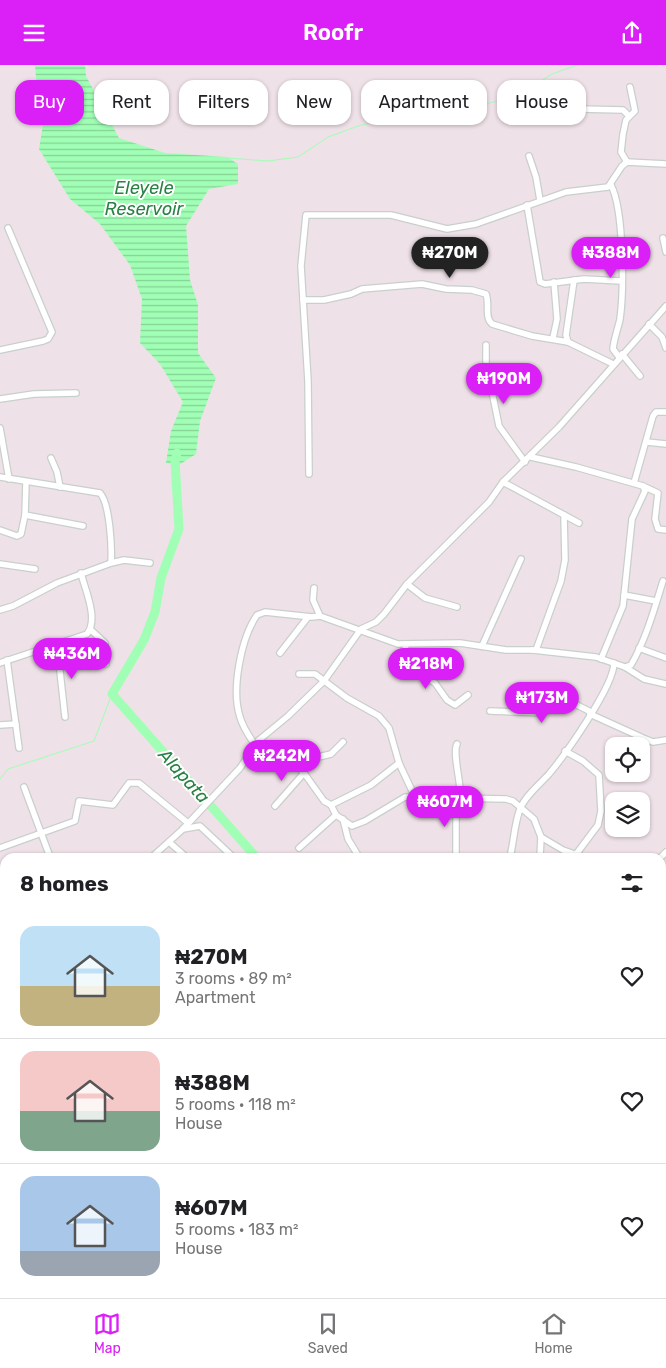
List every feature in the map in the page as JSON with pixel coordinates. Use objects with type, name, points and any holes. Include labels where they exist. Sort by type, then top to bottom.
[{"type":"street","points":[[627,162],[621,148],[624,126],[628,115],[635,111],[630,87]]},
{"type":"street","points":[[586,109],[623,111],[628,115]]},
{"type":"street","points":[[529,156],[536,177],[540,200]]},
{"type":"street","points":[[309,474],[304,300],[301,266],[302,235],[306,215],[392,215],[447,229],[476,224],[540,200],[574,190],[610,185],[622,166],[627,162],[666,164]]},
{"type":"street","points":[[610,185],[616,198],[621,243],[620,318],[613,349],[640,376]]},
{"type":"street","points":[[527,205],[538,280],[542,283],[574,280],[621,281]]},
{"type":"street","points":[[0,349],[43,341],[48,339],[52,331],[8,228]]},
{"type":"street","points":[[663,238],[666,252]]},
{"type":"street","points":[[568,342],[566,335],[574,280]]},
{"type":"street","points":[[553,338],[557,319],[554,282]]},
{"type":"street","points":[[304,300],[331,299],[362,289],[422,284],[446,289],[472,290],[486,294],[487,313],[492,324],[532,336],[568,342],[613,363]]},
{"type":"street","points":[[564,515],[565,560],[559,590],[536,649],[506,650],[452,643],[386,641],[361,629],[320,616],[308,617],[261,613],[255,618],[246,637],[241,659],[237,703],[239,716],[255,745],[324,681],[361,629],[376,622],[408,584],[488,502],[503,481],[528,460],[620,355],[666,306]]},
{"type":"street","points":[[649,324],[662,337],[666,347]]},
{"type":"street","points":[[486,345],[486,362],[498,426],[528,460],[634,483],[658,493],[656,524],[658,529],[666,531]]},
{"type":"street","points":[[0,399],[34,394],[76,393]]},
{"type":"street","points":[[634,483],[653,416],[656,413],[666,413]]},
{"type":"street","points":[[0,428],[9,479]]},
{"type":"street","points":[[647,442],[666,444]]},
{"type":"street","points":[[51,458],[58,472],[60,487]]},
{"type":"street","points":[[0,477],[94,492],[102,495],[111,542],[110,563]]},
{"type":"street","points":[[503,481],[579,523]]},
{"type":"street","points":[[0,530],[20,535],[23,531],[26,515],[26,482]]},
{"type":"street","points":[[601,659],[624,606],[630,526],[644,491],[643,486]]},
{"type":"street","points":[[26,515],[83,526]]},
{"type":"street","points":[[482,646],[521,559]]},
{"type":"street","points":[[0,610],[13,607],[57,583],[110,563],[124,560],[150,563]]},
{"type":"street","points":[[0,564],[34,569]]},
{"type":"street","points":[[81,573],[91,614],[91,630],[105,643],[106,664]]},
{"type":"street","points":[[625,667],[631,665],[639,648],[654,613],[663,581]]},
{"type":"street","points":[[408,584],[425,598],[457,607]]},
{"type":"street","points":[[314,588],[313,600],[320,616]]},
{"type":"street","points":[[624,595],[656,601]]},
{"type":"street","points":[[280,653],[308,617]]},
{"type":"street","points":[[0,663],[81,637],[91,630]]},
{"type":"street","points":[[406,643],[404,657],[407,666],[435,683],[447,700],[455,705],[468,695]]},
{"type":"street","points":[[57,644],[65,717]]},
{"type":"street","points":[[639,648],[666,658]]},
{"type":"street","points":[[526,649],[601,659],[625,667],[644,679],[666,684]]},
{"type":"street","points":[[7,660],[19,748]]},
{"type":"street","points":[[510,853],[512,835],[521,806],[565,751],[590,713],[614,671],[614,663]]},
{"type":"street","points":[[299,674],[315,674],[348,698],[379,715],[389,728],[398,763],[414,795]]},
{"type":"street","points":[[490,711],[543,713],[550,709],[557,698],[568,700],[590,713],[643,738],[658,741],[666,746]]},
{"type":"street","points":[[0,725],[16,724]]},
{"type":"street","points":[[658,741],[666,739]]},
{"type":"street","points":[[259,741],[294,763],[304,773],[324,801],[331,805],[336,815],[352,826],[405,797],[414,795],[506,799],[521,806],[534,819],[541,837],[540,853]]},
{"type":"street","points":[[157,853],[170,842],[213,797],[240,767],[259,741]]},
{"type":"street","points":[[294,763],[330,754],[343,742]]},
{"type":"street","points":[[456,853],[459,769],[454,751],[457,744]]},
{"type":"street","points":[[565,751],[583,761],[599,775],[601,811],[598,825],[577,853]]},
{"type":"street","points":[[331,805],[371,785],[398,763]]},
{"type":"street","points":[[275,806],[304,773]]},
{"type":"street","points":[[0,848],[74,821],[79,801],[113,805],[129,783],[132,782],[139,783],[188,823]]},
{"type":"street","points":[[24,787],[49,853]]},
{"type":"street","points":[[299,848],[336,815]]},
{"type":"street","points":[[343,819],[348,839],[357,853]]},
{"type":"street","points":[[183,829],[200,826],[229,853]]},
{"type":"street","points":[[541,837],[570,853]]},
{"type":"street","points":[[170,842],[182,853]]},
{"type":"water","name":"Eleyele Reservoir","points":[[35,65],[85,65],[86,76],[94,91],[94,125],[112,125],[119,138],[165,153],[227,157],[238,164],[238,184],[209,189],[186,226],[190,280],[198,305],[198,353],[216,378],[200,421],[196,454],[179,465],[166,463],[171,431],[183,402],[160,364],[140,343],[142,299],[130,265],[100,224],[70,199],[39,149],[43,125],[84,125],[84,80],[36,80]]},
{"type":"waterway","points":[[228,158],[268,161],[298,157],[328,137],[358,126],[432,108],[476,107],[521,94],[552,74],[577,65]]},
{"type":"waterway","name":"Alapata","points":[[177,453],[175,461],[179,529],[161,578],[155,612],[144,640],[112,694],[252,853]]},
{"type":"waterway","points":[[0,779],[8,769],[94,741],[112,694]]}]
